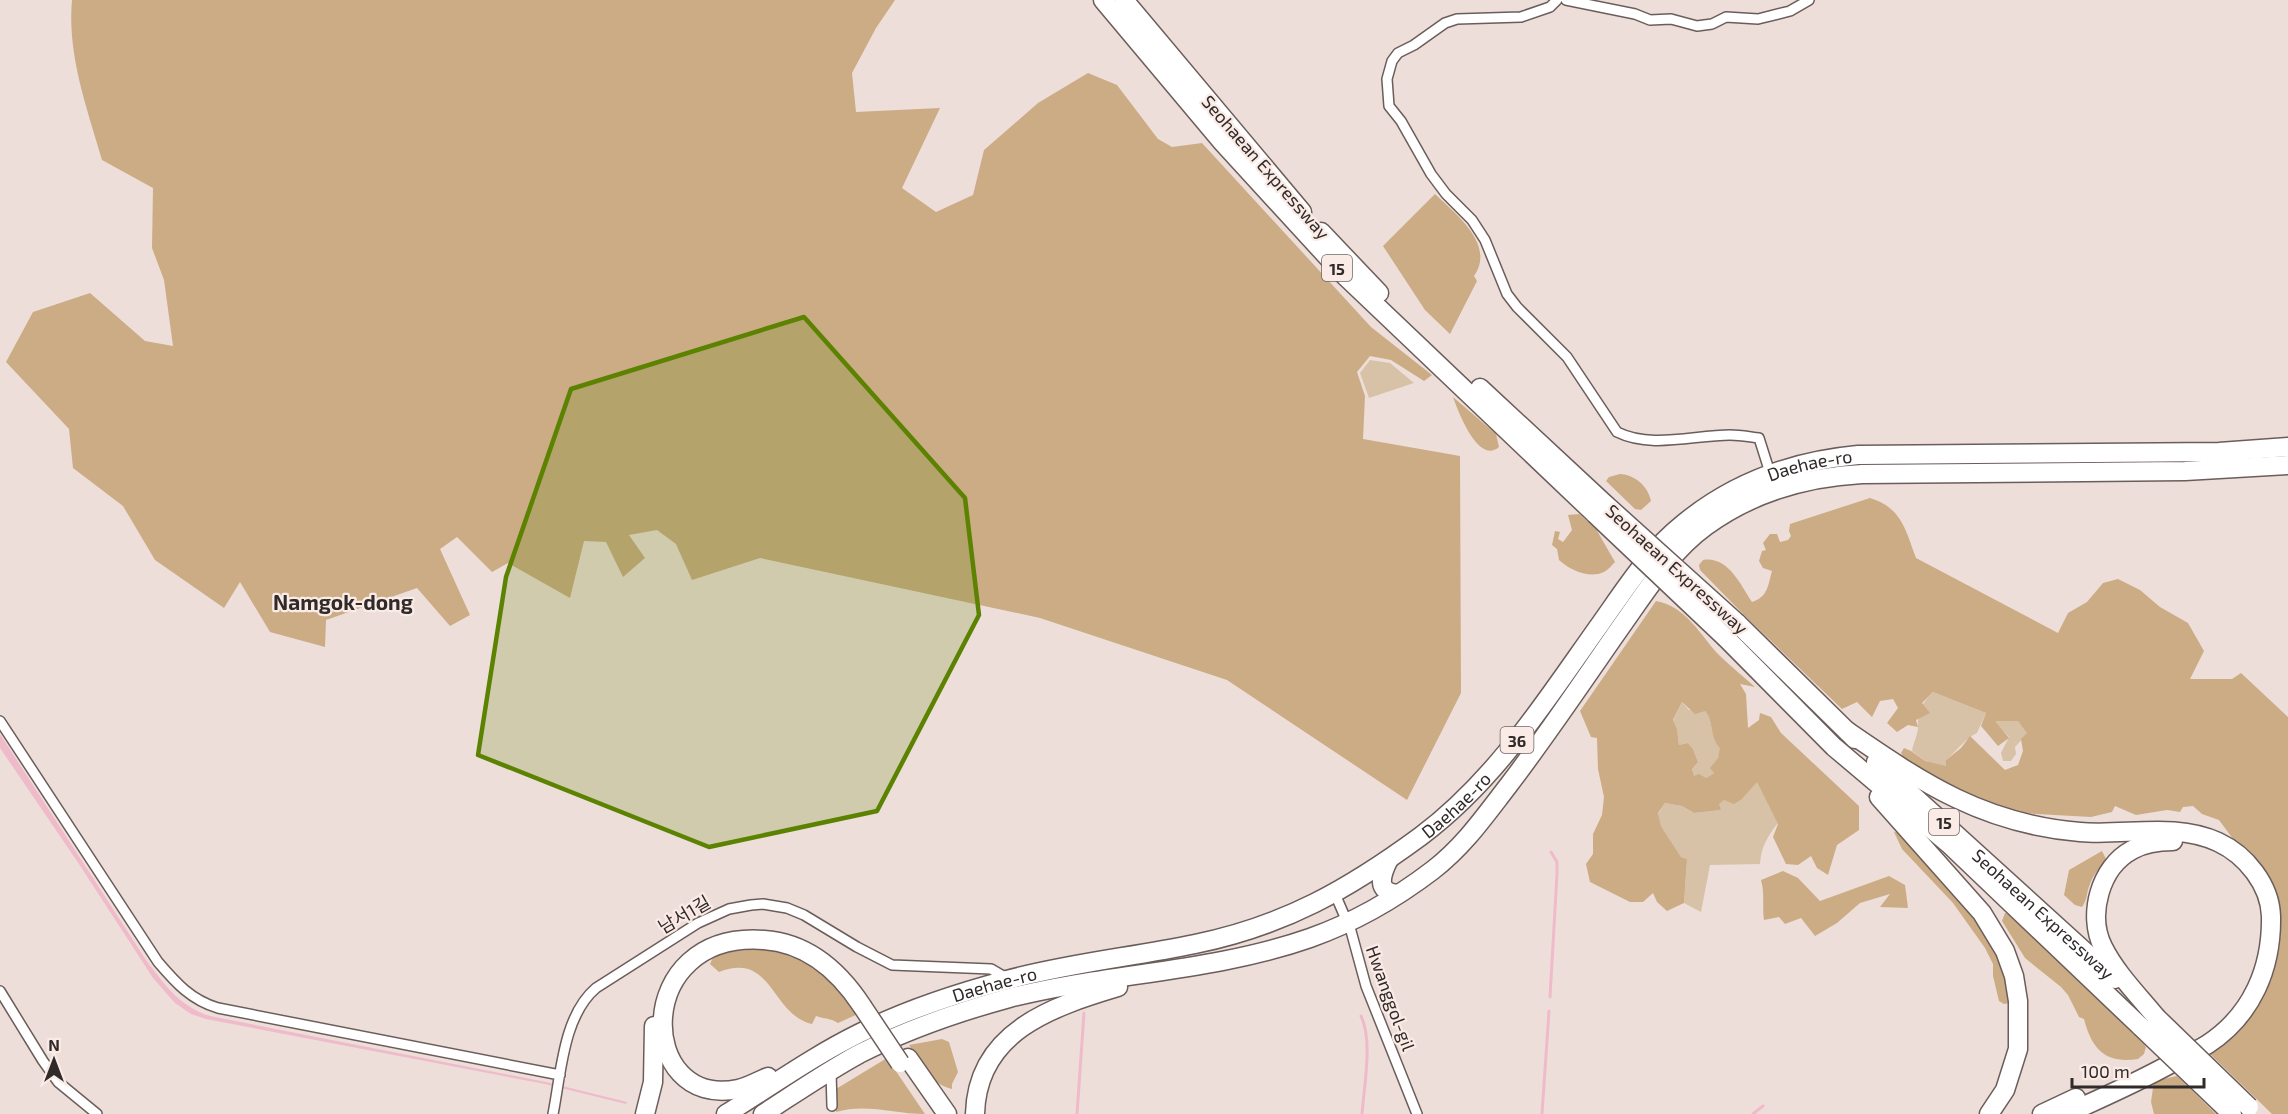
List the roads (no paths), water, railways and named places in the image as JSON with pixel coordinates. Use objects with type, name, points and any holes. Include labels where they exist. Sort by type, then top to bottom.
[{"type":"highway","name":"Seohaean Expressway","points":[[1103,0],[1223,143],[1345,276],[1600,509],[1737,623],[1898,782],[2148,1022],[2232,1114]]},
{"type":"highway","name":"Seohaean Expressway","points":[[1124,0],[1303,213],[1374,288],[1600,509],[1834,747],[1949,844],[2148,1022],[2253,1110]]},
{"type":"highway","name":"Daehae-ro","points":[[763,1114],[856,1056],[912,1031],[1010,998],[1101,980],[1192,966],[1284,946],[1347,922],[1398,894],[1450,856],[1479,826],[1677,553],[1706,526],[1747,502],[1772,481],[1816,460],[1858,455],[2173,453],[2249,451],[2288,447]]},
{"type":"highway","name":"Daehae-ro","points":[[726,1114],[861,1032],[928,1004],[1005,980],[1076,964],[1194,945],[1271,922],[1335,894],[1389,859],[1442,820],[1470,794],[1525,730],[1636,573],[1666,539],[1699,511],[1741,486],[1772,481],[1862,474],[2185,471],[2288,465]]},
{"type":"highway","points":[[1847,730],[1939,792],[2006,820],[2042,828],[2082,832],[2175,832],[2198,835],[2220,843],[2241,857],[2254,872],[2265,891],[2271,911],[2268,962],[2247,1006],[2232,1024],[2209,1043],[2154,1074],[2066,1114]]},
{"type":"highway","points":[[1834,747],[1982,913],[2005,951],[2014,976],[2018,1001],[2018,1050],[2005,1090],[1989,1114]]},
{"type":"highway","points":[[2042,1114],[2202,1037],[2226,1017],[2241,1000],[2262,943],[2261,911],[2252,885],[2235,865],[2217,852],[2197,844],[2157,841],[2133,849],[2117,861],[2105,879],[2098,900],[2096,927],[2102,945],[2148,1022]]},
{"type":"highway","points":[[1389,859],[1383,871],[1382,882],[1388,893],[1398,894]]},
{"type":"highway","points":[[1271,922],[1281,926],[1285,931],[1284,946]]},
{"type":"highway","points":[[645,1114],[652,1082],[654,1017],[657,998],[664,980],[675,964],[699,945],[718,937],[741,933],[767,933],[789,937],[810,945],[832,959],[850,976],[904,1060],[947,1114]]},
{"type":"highway","points":[[832,1048],[749,1085],[727,1090],[708,1089],[692,1082],[671,1060],[663,1032],[665,1001],[677,975],[701,953],[734,941],[758,940],[782,943],[815,957],[866,1004]]},
{"type":"highway","points":[[975,1114],[976,1096],[984,1069],[999,1047],[1019,1029],[1045,1014],[1080,999],[1192,966]]},
{"type":"highway","points":[[904,1060],[933,1114]]},
{"type":"street","points":[[1557,0],[1550,7],[1521,17],[1457,19],[1445,23],[1398,53],[1392,62],[1387,79],[1389,106],[1401,121],[1431,174],[1446,194],[1472,220],[1485,240],[1507,294],[1567,357],[1617,432],[1630,438],[1647,440],[1731,435],[1759,438],[1772,481]]},
{"type":"street","points":[[1566,0],[1635,14],[1650,20],[1671,19],[1697,26],[1712,24],[1726,17],[1758,20],[1790,11],[1809,0]]},
{"type":"street","points":[[0,722],[158,962],[171,978],[194,999],[218,1008],[560,1077]]},
{"type":"street","name":"Hwanggol-gil","points":[[1335,894],[1347,922],[1366,986],[1417,1114]]},
{"type":"street","name":"남서1길","points":[[552,1114],[570,1027],[576,1012],[589,994],[698,923],[739,906],[763,904],[787,908],[804,915],[879,960],[892,965],[991,969],[1003,976],[1005,980]]},
{"type":"street","points":[[1005,980],[1010,998]]},
{"type":"street","points":[[0,992],[58,1082],[96,1114]]},
{"type":"street","points":[[831,1072],[832,1106]]},
{"type":"waterway","points":[[1550,997],[1557,874],[1557,862],[1551,852]]},
{"type":"waterway","points":[[1542,1114],[1549,1011]]},
{"type":"waterway","points":[[1077,1114],[1084,1013]]},
{"type":"waterway","points":[[1361,1016],[1365,1026],[1367,1050],[1362,1114]]},
{"type":"waterway","points":[[1753,1114],[1763,1106]]},
{"type":"district","name":"Namgok-dong","points":[[343,601]]}]
